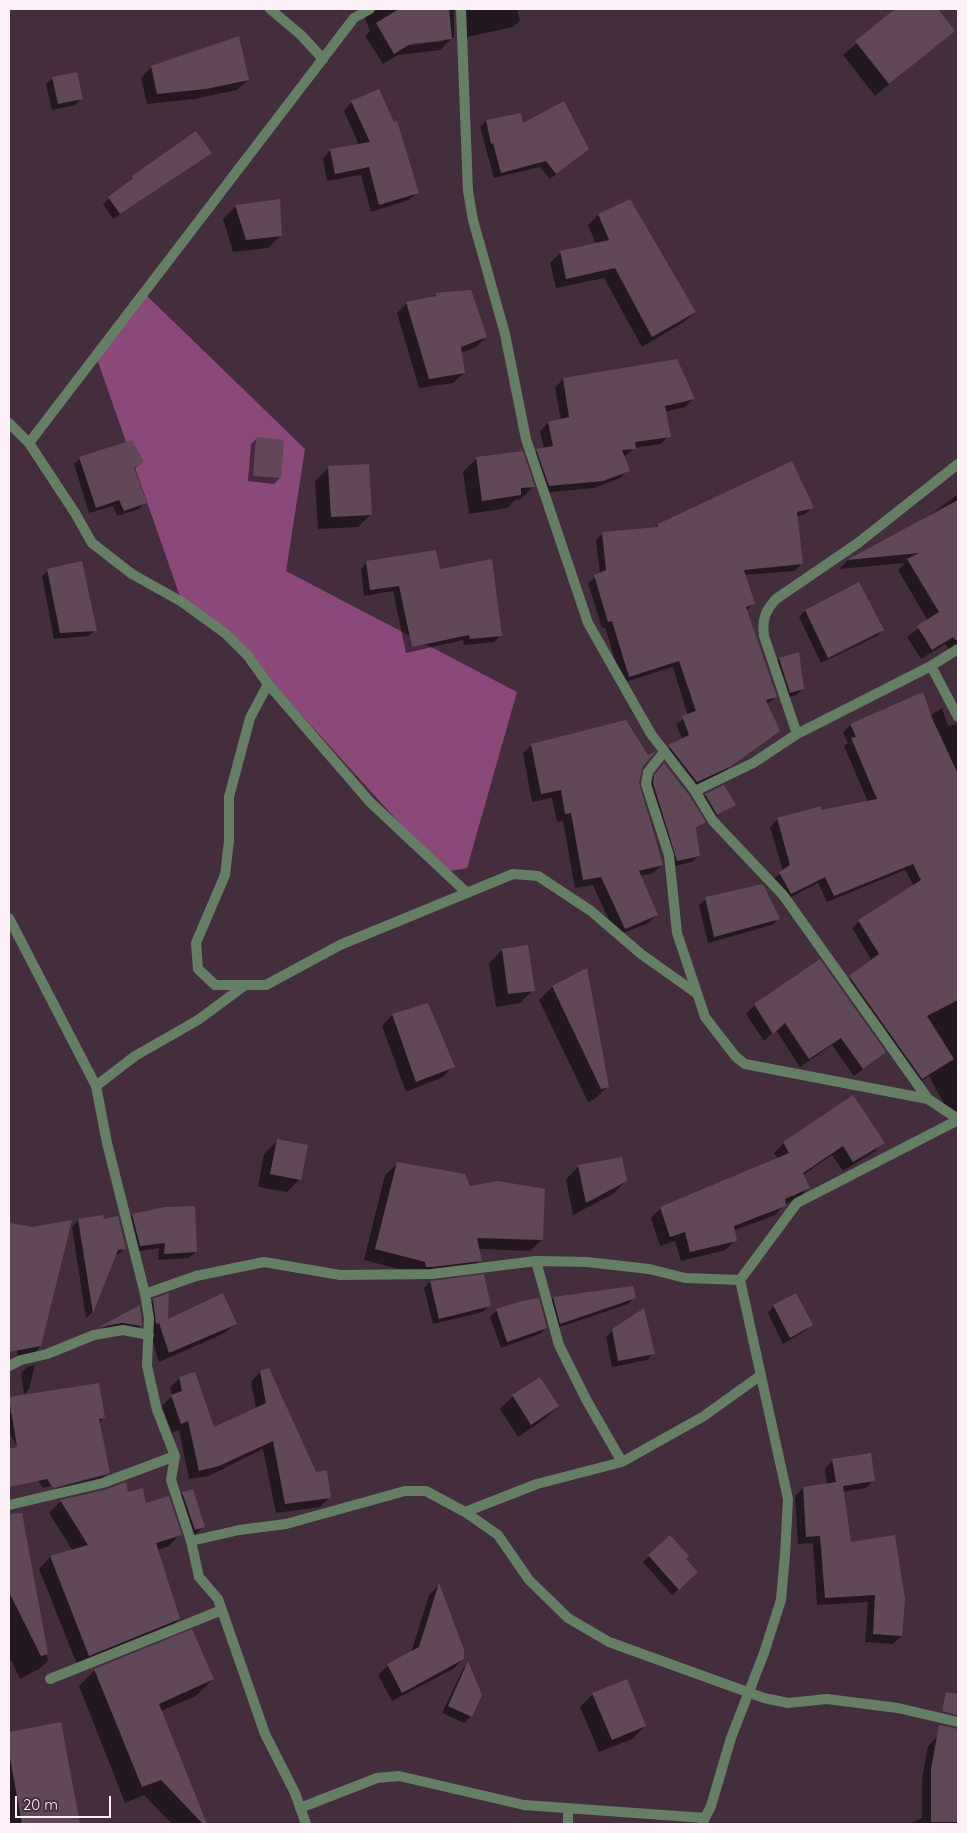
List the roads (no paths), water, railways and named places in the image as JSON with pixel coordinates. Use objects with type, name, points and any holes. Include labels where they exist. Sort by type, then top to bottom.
[{"type":"street","points":[[270,9],[301,35],[323,59]]},
{"type":"street","points":[[29,443],[354,18],[370,9]]},
{"type":"street","points":[[300,1808],[377,1778],[399,1776],[524,1805],[704,1821],[711,1806],[731,1738],[781,1600],[788,1499],[778,1444],[740,1280],[797,1203],[958,1119],[928,1099],[783,895],[713,821],[695,791],[664,752],[588,623],[526,439],[505,334],[473,220],[468,191],[461,9]]},
{"type":"street","points":[[9,423],[29,443],[75,513],[92,543],[132,574],[182,602],[226,634],[248,656],[268,684],[370,802],[467,893]]},
{"type":"street","points":[[797,734],[764,636],[762,620],[768,607],[776,599],[858,543],[958,464]]},
{"type":"street","points":[[695,791],[753,763],[797,734],[931,666],[958,649]]},
{"type":"street","points":[[931,666],[958,717]]},
{"type":"street","points":[[268,684],[250,718],[229,797],[229,841],[226,875],[196,943],[198,969],[215,985],[266,985],[340,945],[513,874],[538,876],[591,911],[640,954],[696,993]]},
{"type":"street","points":[[664,752],[648,772],[646,784],[669,856],[677,933],[704,1018],[736,1057],[745,1064],[928,1099]]},
{"type":"street","points":[[9,918],[96,1086],[107,1144],[145,1294],[149,1335],[147,1366],[157,1410],[175,1456],[171,1480],[191,1541],[199,1577],[218,1599],[265,1734],[295,1793],[306,1824]]},
{"type":"street","points":[[96,1086],[135,1056],[198,1020],[244,986]]},
{"type":"street","points":[[145,1294],[196,1276],[264,1262],[340,1275],[432,1274],[536,1261],[587,1262],[650,1269],[685,1278],[740,1280]]},
{"type":"street","points":[[536,1261],[559,1345],[587,1401],[622,1462]]},
{"type":"street","points":[[9,1366],[21,1360],[47,1354],[94,1335],[123,1330],[149,1335]]},
{"type":"street","points":[[465,1512],[537,1484],[622,1462],[704,1416],[761,1375]]},
{"type":"street","points":[[9,1505],[103,1483],[175,1456]]},
{"type":"street","points":[[191,1541],[239,1530],[286,1524],[405,1492],[426,1491],[465,1512],[498,1535],[529,1580],[568,1618],[609,1642],[748,1693],[788,1702],[827,1700],[898,1708],[958,1722]]},
{"type":"street","points":[[50,1679],[222,1610]]},
{"type":"street","points":[[568,1808],[568,1824]]}]
